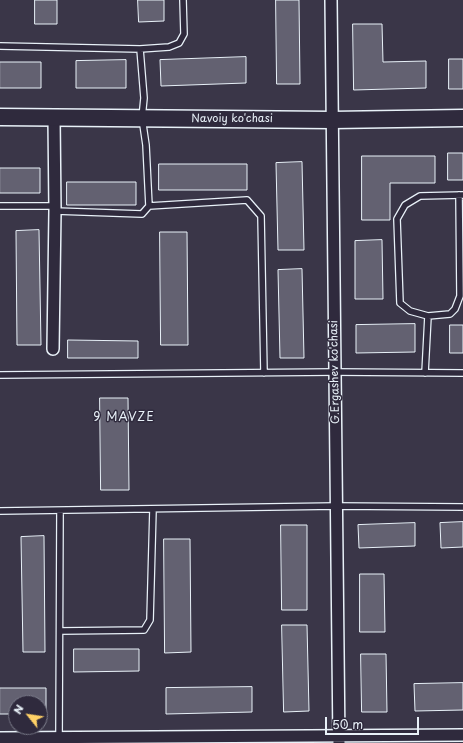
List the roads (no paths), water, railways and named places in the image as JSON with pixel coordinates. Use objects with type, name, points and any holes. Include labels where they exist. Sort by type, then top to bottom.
[{"type":"main road","name":"Navoiy ko'chasi","points":[[0,118],[332,120],[463,118]]},
{"type":"street","name":"G.Ergashev ko'chasi","points":[[331,0],[339,739]]},
{"type":"street","points":[[53,348],[55,208],[54,118]]},
{"type":"street","points":[[0,738],[339,739],[463,735]]},
{"type":"lane","points":[[0,46],[140,49],[169,47],[179,43],[184,34],[183,0]]},
{"type":"lane","points":[[0,206],[142,214],[149,206],[146,145],[142,118],[144,98],[140,49]]},
{"type":"lane","points":[[461,195],[460,296],[455,309],[450,314],[428,316],[410,311],[400,303],[397,219],[405,205],[420,196],[461,195]]},
{"type":"lane","points":[[149,206],[247,200],[261,216],[264,372]]},
{"type":"lane","points":[[425,373],[428,316]]},
{"type":"lane","points":[[0,376],[264,372],[463,373]]},
{"type":"lane","points":[[0,511],[336,506],[463,507]]},
{"type":"lane","points":[[60,631],[144,630],[150,620],[153,509]]},
{"type":"lane","points":[[59,738],[60,511]]},
{"type":"district","name":"9 MAVZE","points":[[124,418]]}]
